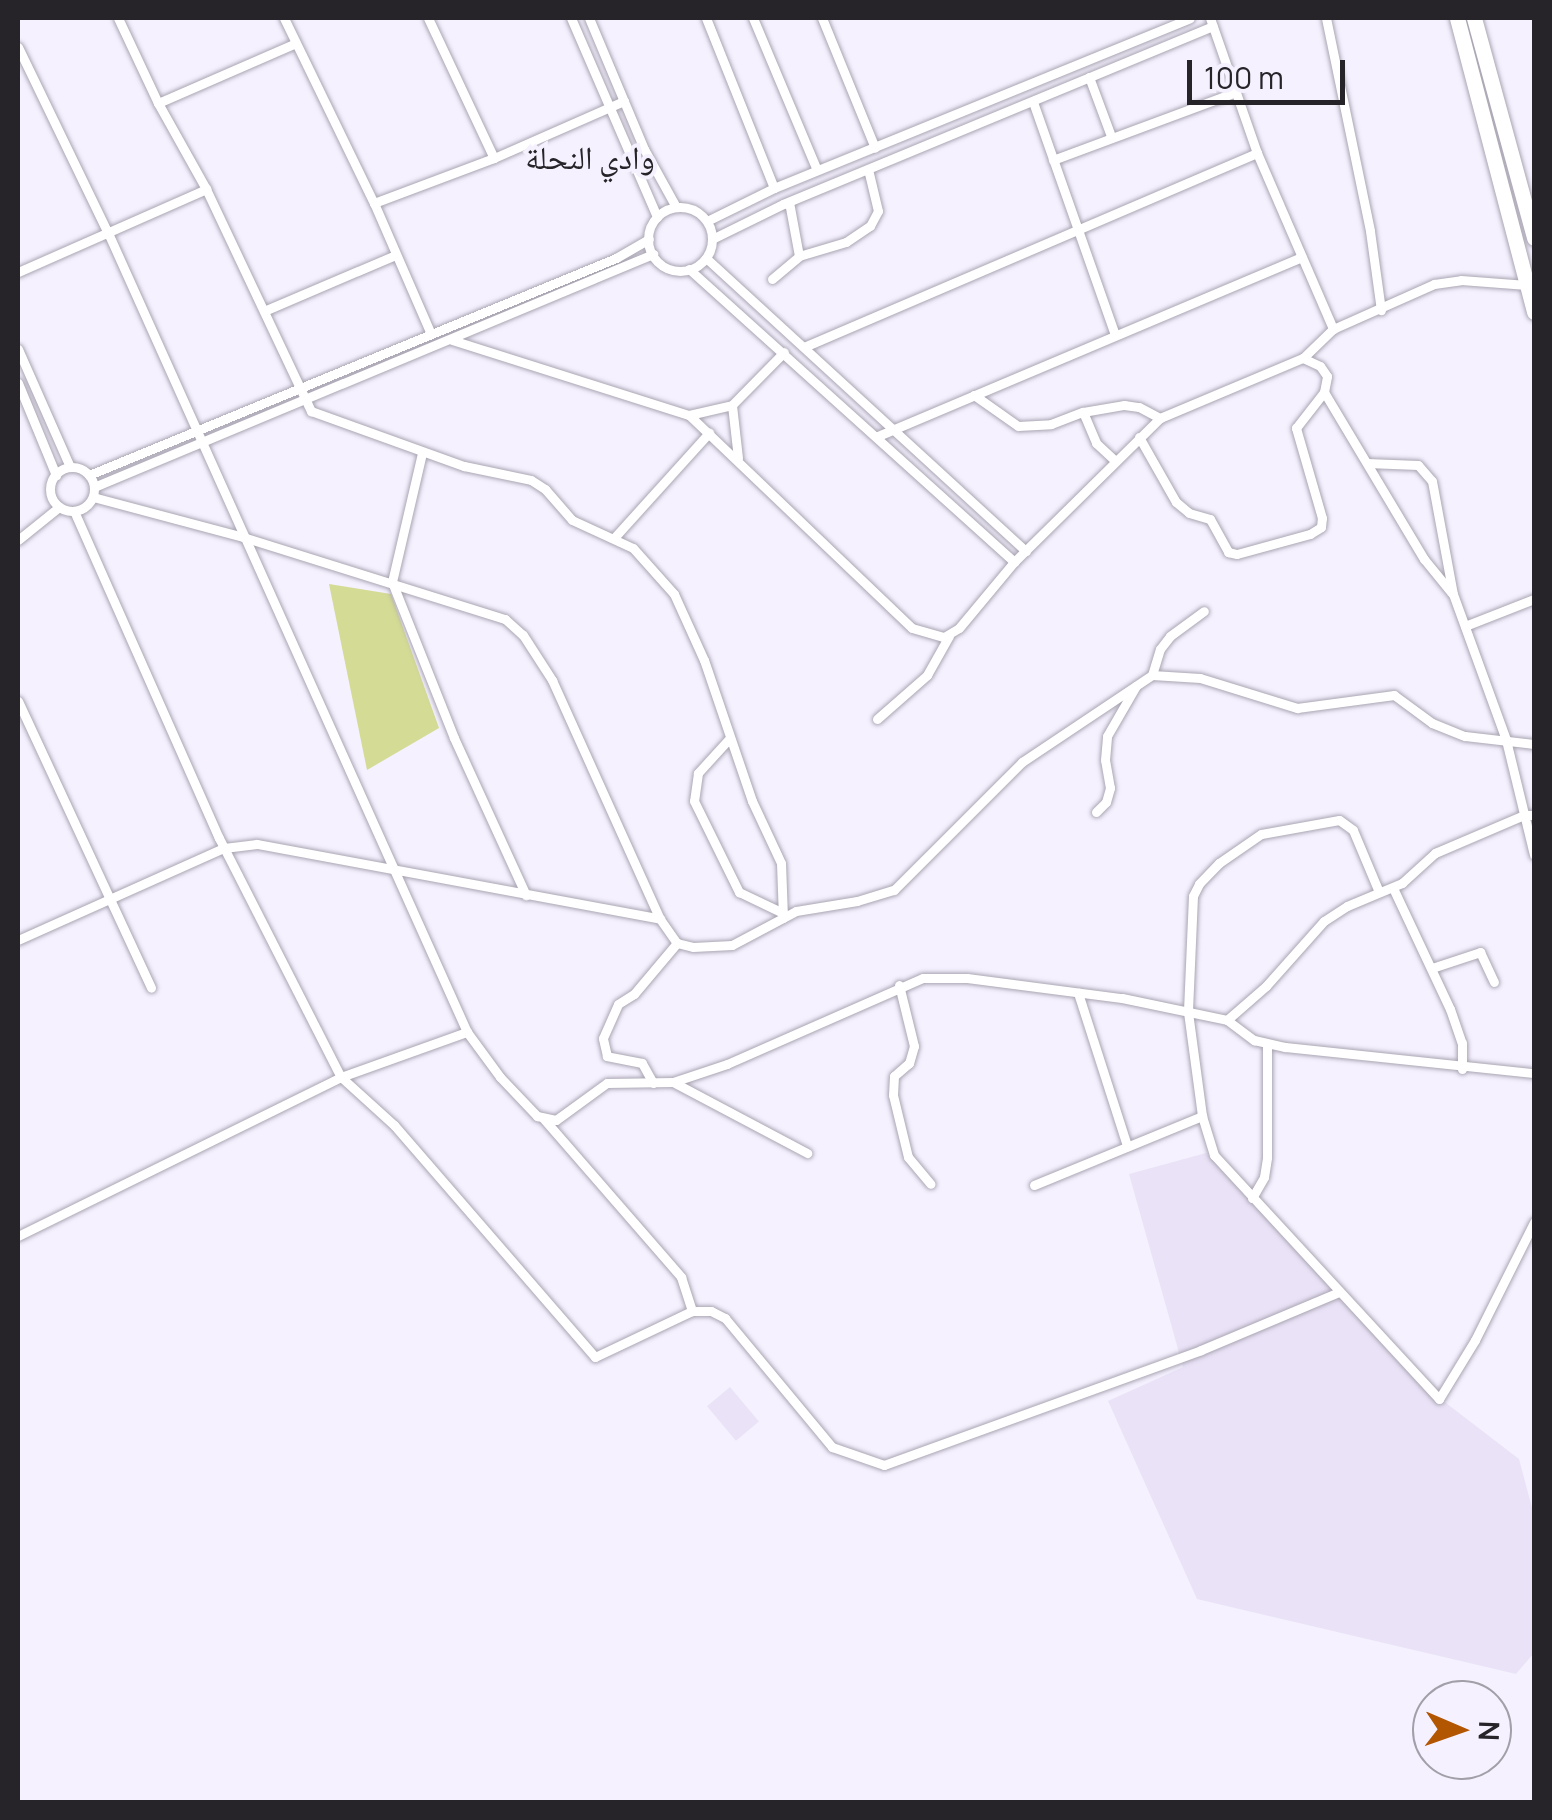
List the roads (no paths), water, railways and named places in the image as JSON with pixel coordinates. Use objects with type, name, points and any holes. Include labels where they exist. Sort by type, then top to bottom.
[{"type":"highway","points":[[1458,18],[1534,312]]},
{"type":"highway","points":[[1474,18],[1534,238]]},
{"type":"street","points":[[118,18],[158,103],[206,189],[303,401],[321,417],[422,453],[500,476],[531,480],[545,488],[572,520],[633,548],[674,594],[704,660],[728,740],[781,863],[783,916]]},
{"type":"street","points":[[284,18],[374,203],[430,332]]},
{"type":"street","points":[[428,18],[494,158]]},
{"type":"street","points":[[571,18],[658,217]]},
{"type":"street","points":[[590,18],[662,186],[676,207]]},
{"type":"street","points":[[706,18],[774,188]]},
{"type":"street","points":[[753,18],[817,170]]},
{"type":"street","points":[[822,18],[875,148]]},
{"type":"street","points":[[707,221],[774,188],[1190,18]]},
{"type":"street","points":[[1326,18],[1370,230],[1381,310]]},
{"type":"street","points":[[712,239],[789,202],[1033,102],[1212,22],[1258,154],[1333,328]]},
{"type":"street","points":[[158,103],[296,43]]},
{"type":"street","points":[[18,48],[198,429],[243,536],[399,872],[467,1032],[500,1077],[543,1118],[681,1276],[692,1311]]},
{"type":"street","points":[[1089,77],[1111,136]]},
{"type":"street","points":[[1054,160],[1236,92]]},
{"type":"street","points":[[374,203],[494,158],[624,101]]},
{"type":"street","points":[[1033,102],[1116,334]]},
{"type":"street","points":[[804,347],[1258,154]]},
{"type":"street","points":[[772,279],[799,256],[862,235],[870,226],[878,211],[868,169]]},
{"type":"street","points":[[18,272],[206,189]]},
{"type":"street","points":[[789,202],[799,256]]},
{"type":"street","points":[[739,205],[746,222]]},
{"type":"street","points":[[676,207],[693,210],[707,221],[712,239],[706,258],[690,269],[668,268],[652,254],[649,239],[658,217],[676,207]]},
{"type":"street","points":[[18,349],[70,467],[90,476],[616,258],[649,239]]},
{"type":"street","points":[[74,511],[93,492],[652,254]]},
{"type":"street","points":[[264,311],[395,255]]},
{"type":"street","points":[[878,436],[1302,256]]},
{"type":"street","points":[[706,258],[1026,551]]},
{"type":"street","points":[[690,269],[1014,562]]},
{"type":"street","points":[[877,718],[927,675],[949,636],[1014,562],[1160,418],[1303,358],[1333,328],[1446,281],[1527,285]]},
{"type":"street","points":[[452,340],[689,415],[912,628],[933,637],[949,636]]},
{"type":"street","points":[[689,415],[732,406],[784,352]]},
{"type":"street","points":[[1140,437],[1176,502],[1188,513],[1210,520],[1224,548],[1237,554],[1321,527],[1321,512],[1296,428],[1324,392],[1326,372],[1303,358]]},
{"type":"street","points":[[31,380],[18,384],[56,474]]},
{"type":"street","points":[[1324,392],[1424,559],[1454,594]]},
{"type":"street","points":[[974,396],[1018,426],[1052,424],[1083,412],[1124,405],[1140,407],[1160,418]]},
{"type":"street","points":[[732,406],[738,459]]},
{"type":"street","points":[[1083,412],[1096,443],[1114,460]]},
{"type":"street","points":[[614,538],[709,432]]},
{"type":"street","points":[[422,453],[392,582],[454,738],[526,895]]},
{"type":"street","points":[[1367,463],[1418,465],[1430,476],[1454,594],[1529,815],[1534,855]]},
{"type":"street","points":[[70,467],[56,474],[50,488],[59,507],[74,511]]},
{"type":"street","points":[[90,476],[93,492]]},
{"type":"street","points":[[93,492],[490,612],[523,635],[552,680],[660,920],[677,943],[693,947],[732,944],[783,916],[894,890],[1022,762],[1152,674],[1200,678],[1297,708],[1394,696],[1432,722],[1465,736],[1534,744]]},
{"type":"street","points":[[18,540],[59,507]]},
{"type":"street","points":[[74,511],[224,848],[341,1078],[394,1125],[595,1356],[692,1311],[726,1318],[832,1447],[884,1465],[1201,1350],[1338,1292]]},
{"type":"street","points":[[1465,626],[1534,599]]},
{"type":"street","points":[[1152,674],[1160,649],[1170,636],[1204,611]]},
{"type":"street","points":[[1096,812],[1109,796],[1107,736],[1137,683]]},
{"type":"street","points":[[18,700],[151,988]]},
{"type":"street","points":[[728,740],[698,773],[694,801],[739,892],[783,916]]},
{"type":"street","points":[[1227,1020],[1266,986],[1324,921],[1393,888],[1436,853],[1529,815]]},
{"type":"street","points":[[1379,892],[1353,830],[1343,821],[1261,834],[1219,862],[1193,896],[1188,1012],[1202,1116],[1214,1155],[1439,1399],[1475,1340],[1534,1222]]},
{"type":"street","points":[[18,940],[224,848],[257,844],[660,920]]},
{"type":"street","points":[[1393,888],[1432,968],[1462,1043],[1462,1069]]},
{"type":"street","points":[[653,1083],[642,1063],[607,1056],[603,1038],[618,1004],[634,994],[677,943]]},
{"type":"street","points":[[1432,968],[1480,952],[1494,982]]},
{"type":"street","points":[[543,1118],[556,1120],[607,1083],[673,1082],[923,978],[968,978],[1188,1012],[1227,1020],[1267,1044],[1462,1069],[1534,1073]]},
{"type":"street","points":[[899,985],[914,1046],[910,1063],[894,1076],[893,1095],[908,1156],[931,1184]]},
{"type":"street","points":[[1078,994],[1128,1146]]},
{"type":"street","points":[[18,1236],[341,1078],[467,1032]]},
{"type":"street","points":[[1252,1198],[1264,1178],[1267,1157],[1267,1044]]},
{"type":"street","points":[[673,1082],[807,1153]]},
{"type":"street","points":[[1034,1186],[1202,1116]]},
{"type":"district","name":"وادي النحلة","points":[[590,157]]}]
